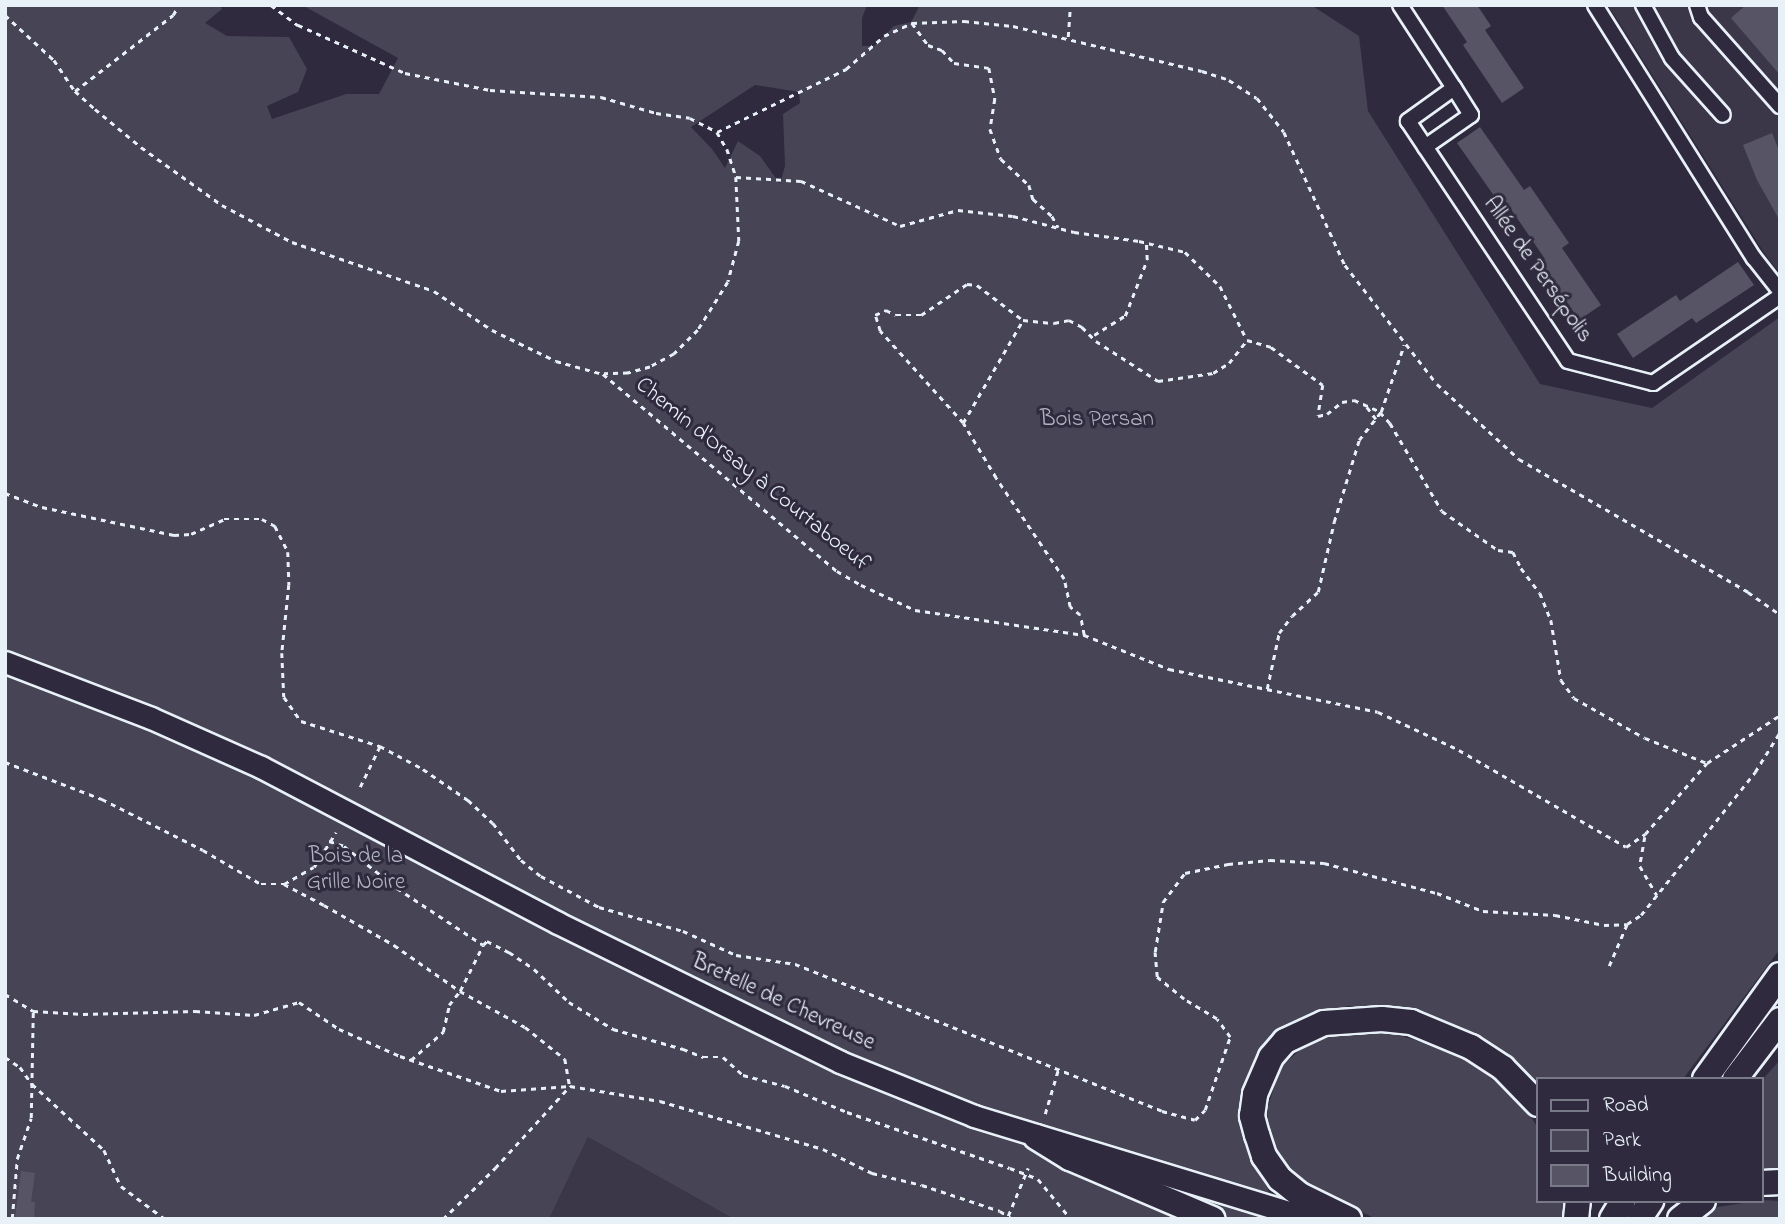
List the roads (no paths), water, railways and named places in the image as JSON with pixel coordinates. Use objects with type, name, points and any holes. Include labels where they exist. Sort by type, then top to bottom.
[{"type":"highway","points":[[1706,1077],[1780,975]]},
{"type":"highway","points":[[1349,1219],[1300,1195],[1280,1179],[1264,1156],[1256,1135],[1252,1116],[1262,1074],[1271,1057],[1293,1037],[1324,1023],[1382,1019],[1411,1022],[1471,1047],[1503,1068],[1536,1102]]},
{"type":"highway","points":[[1737,1077],[1780,1020]]},
{"type":"highway","points":[[1040,1125],[1070,1158],[1212,1219]]},
{"type":"highway","points":[[1612,1219],[1622,1203]]},
{"type":"highway","points":[[1639,1219],[1650,1203]]},
{"type":"highway","points":[[1680,1219],[1700,1203]]},
{"type":"main road","name":"Bretelle de Chevreuse","points":[[5,662],[151,718],[261,767],[558,923],[840,1062],[974,1116],[1040,1125],[1311,1219]]},
{"type":"street","points":[[1400,5],[1471,115],[1425,147]]},
{"type":"street","points":[[1595,5],[1754,258],[1780,293]]},
{"type":"street","points":[[1643,5],[1672,58],[1723,115]]},
{"type":"street","points":[[1697,5],[1701,17],[1780,106]]},
{"type":"street","name":"Allée de Persépolis","points":[[1454,88],[1408,121],[1568,361],[1653,383],[1780,293]]},
{"type":"park label","name":"Bois Persan","points":[[1097,420]]},
{"type":"park label","name":"Bois de la Grille Noire","points":[[356,870]]}]
